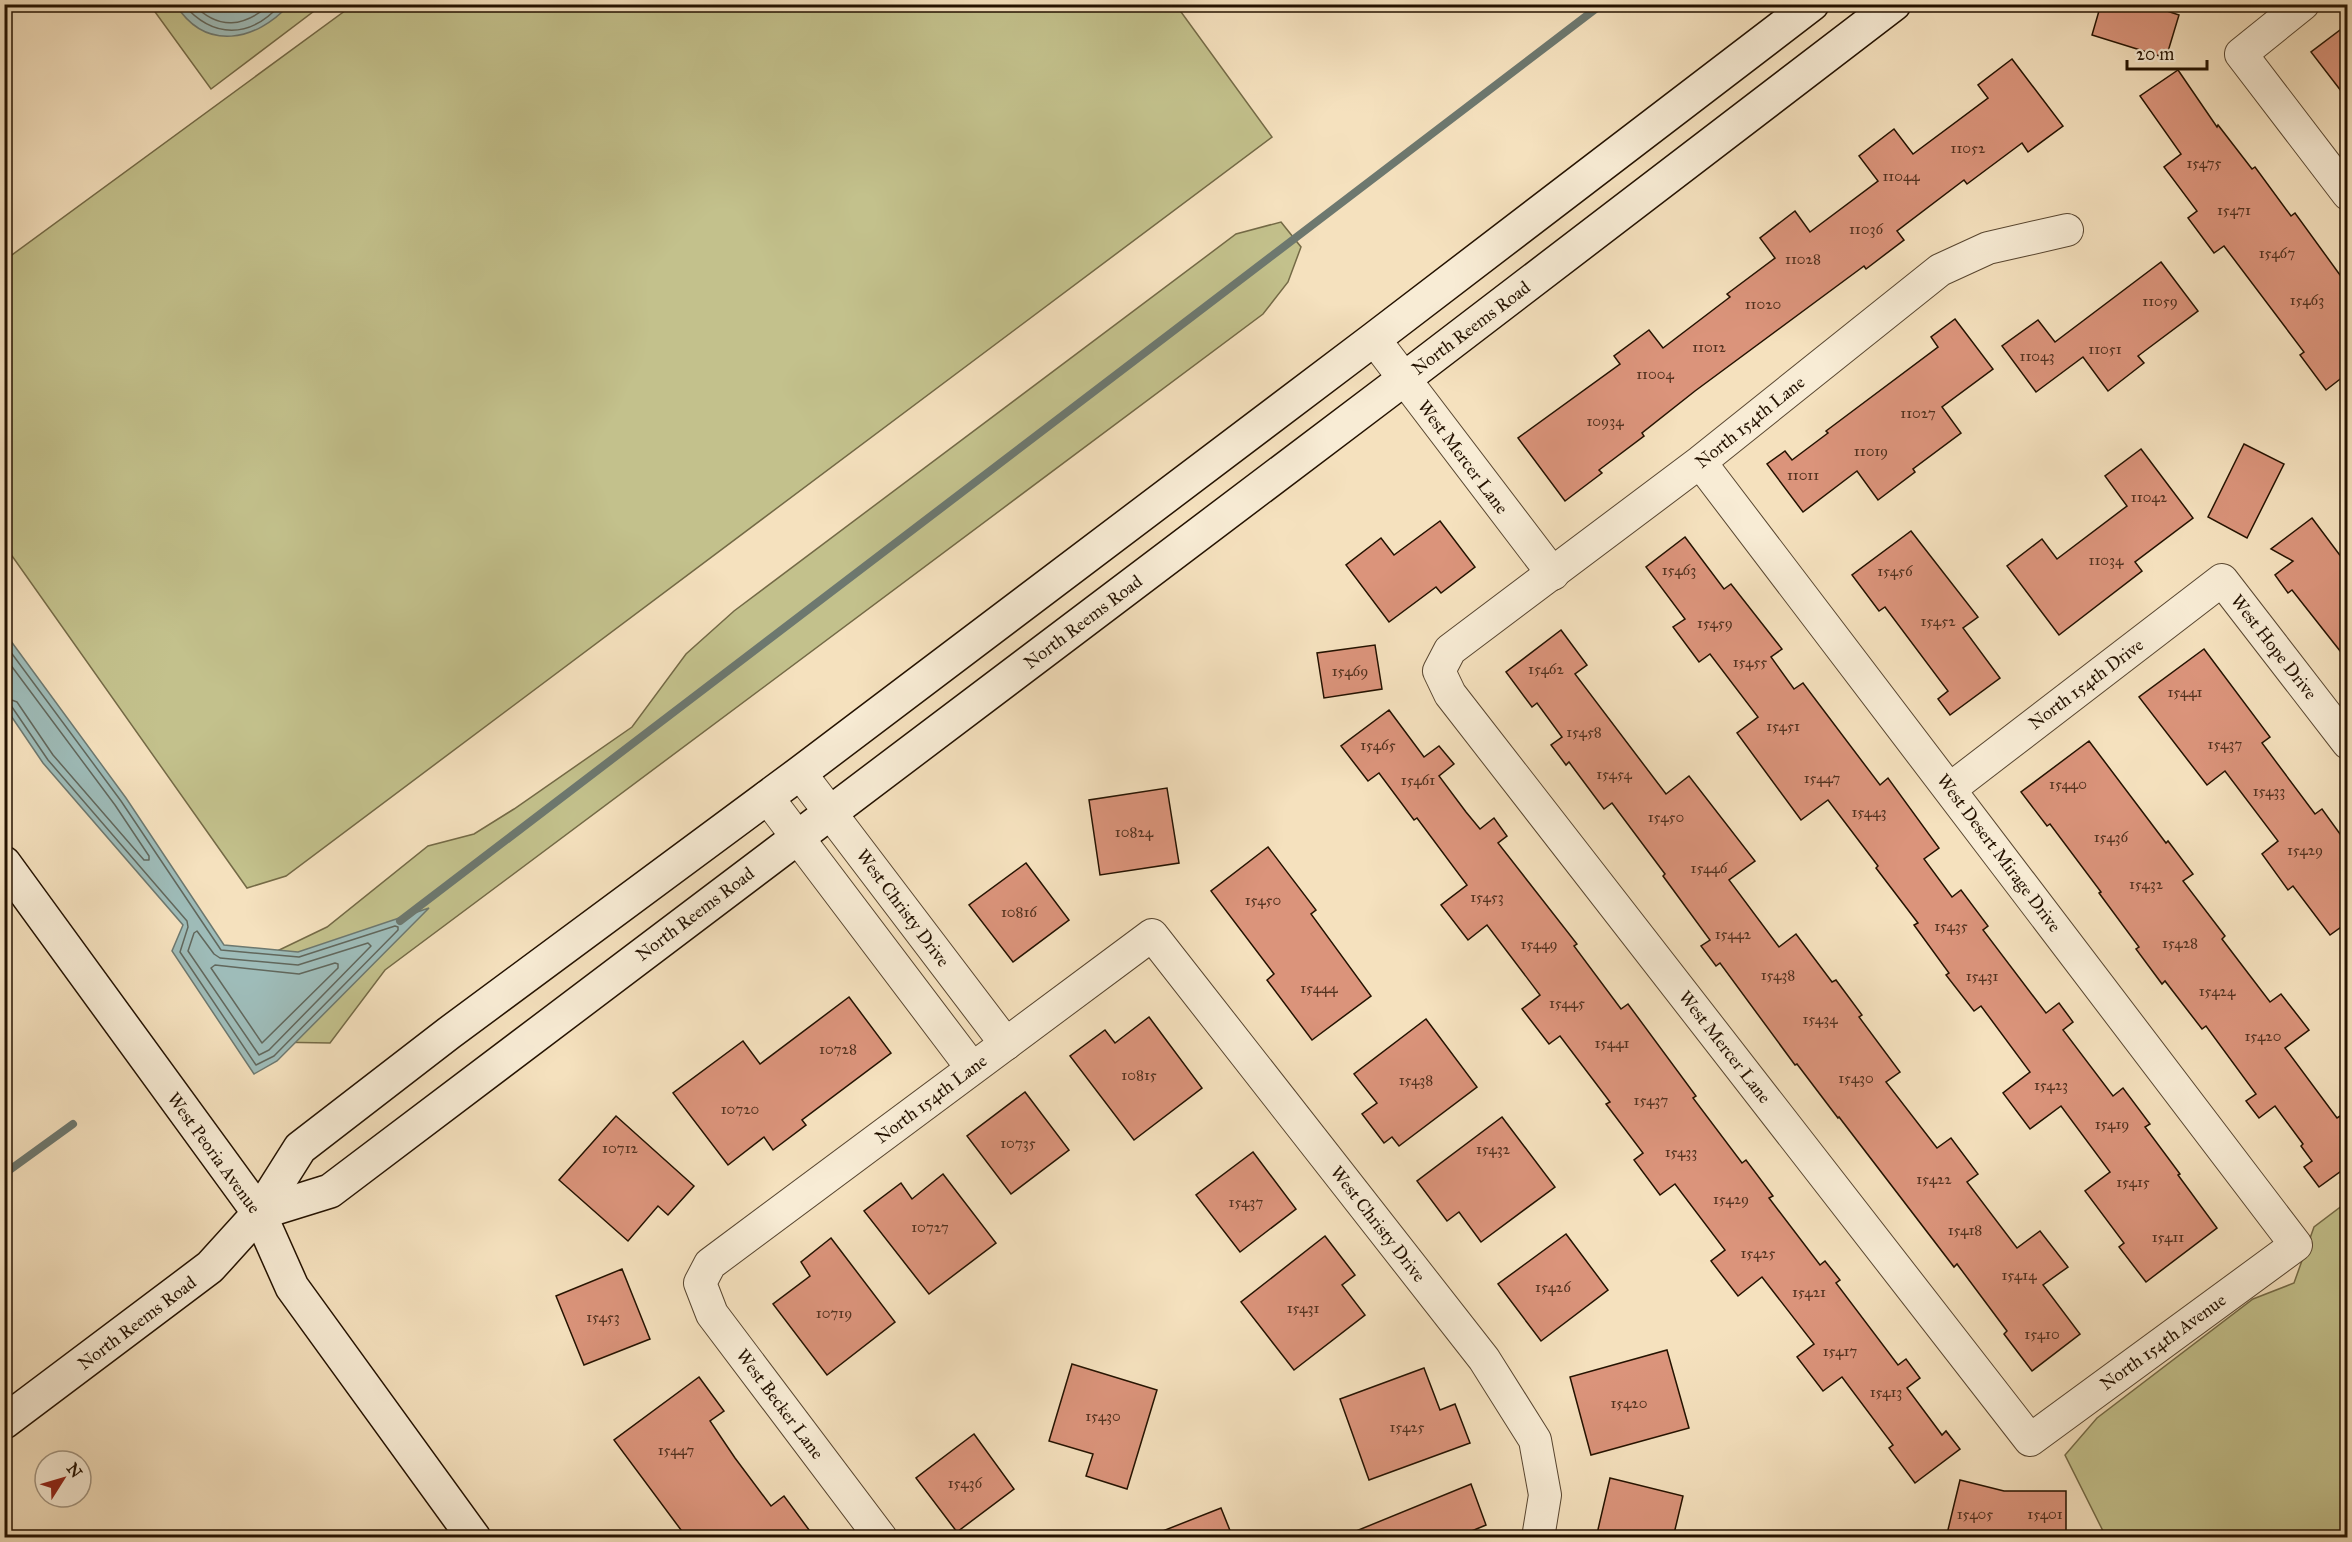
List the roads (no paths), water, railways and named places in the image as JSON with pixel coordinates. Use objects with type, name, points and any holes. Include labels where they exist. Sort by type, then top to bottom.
[{"type":"main road","name":"North Reems Road","points":[[4,1422],[210,1268],[259,1213],[300,1148],[468,1019],[800,773],[1374,339],[1812,4]]},
{"type":"main road","name":"North Reems Road","points":[[259,1213],[330,1191],[1404,379],[1894,4]]},
{"type":"main road","name":"West Peoria Avenue","points":[[4,863],[259,1213],[292,1287],[474,1538]]},
{"type":"street","points":[[2303,4],[2241,54],[2348,194]]},
{"type":"street","name":"North 154th Lane","points":[[1450,650],[1701,462],[1940,270],[1988,248],[2067,230]]},
{"type":"street","name":"West Mercer Lane","points":[[1374,339],[1552,574]]},
{"type":"street","name":"West Desert Mirage Drive","points":[[1701,462],[2296,1245]]},
{"type":"street","name":"North 154th Drive","points":[[1950,789],[2222,580]]},
{"type":"street","name":"West Hope Drive","points":[[2222,580],[2348,743]]},
{"type":"street","name":"West Mercer Lane","points":[[1450,650],[1439,671],[1450,694],[2030,1440]]},
{"type":"street","name":"West Christy Drive","points":[[800,773],[1006,1044]]},
{"type":"street","points":[[767,797],[972,1068]]},
{"type":"street","points":[[884,951],[916,925]]},
{"type":"street","name":"North 154th Lane","points":[[710,1264],[1152,935]]},
{"type":"street","name":"West Christy Drive","points":[[1152,935],[1484,1359],[1535,1440],[1545,1495],[1538,1538]]},
{"type":"street","name":"North 154th Avenue","points":[[2030,1440],[2296,1245]]},
{"type":"street","name":"West Becker Lane","points":[[710,1264],[700,1283],[712,1314],[881,1538]]},
{"type":"water","points":[[176,5],[289,5],[262,27],[231,36],[216,35],[202,30],[188,20]]},
{"type":"water","points":[[5,633],[126,798],[224,945],[298,952],[429,908],[277,1061],[254,1074],[172,951],[183,925],[43,763],[5,707]]},
{"type":"waterway","points":[[400,921],[1602,4]]},
{"type":"waterway","points":[[4,1174],[73,1124]]}]
